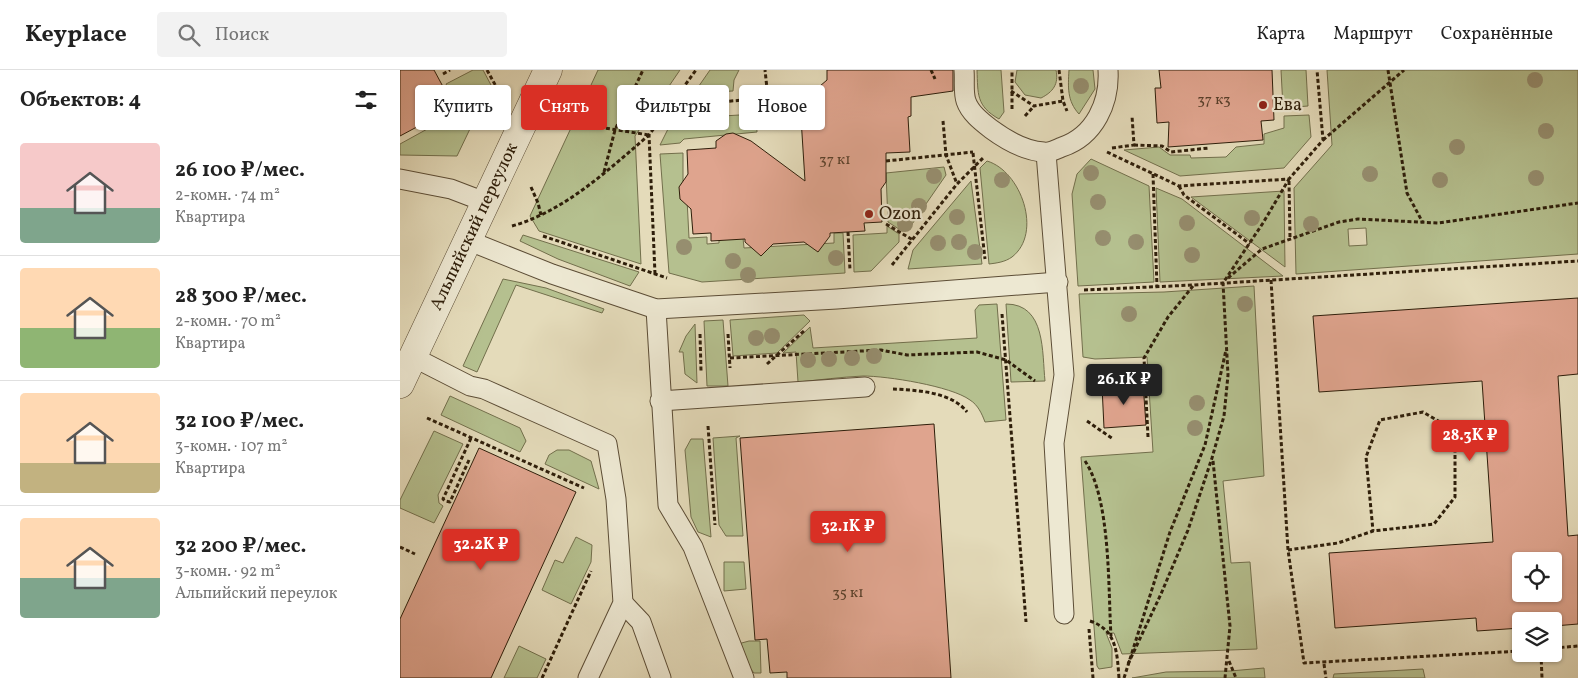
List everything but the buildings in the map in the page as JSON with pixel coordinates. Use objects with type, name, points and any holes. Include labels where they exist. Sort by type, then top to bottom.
[{"type":"street","name":"Альпийский переулок","points":[[400,384],[548,70]]},
{"type":"lane","points":[[964,70],[966,101],[973,114],[1002,136],[1024,147],[1046,152],[1068,145],[1084,134],[1096,122],[1106,94],[1108,70]]},
{"type":"lane","points":[[1046,152],[1058,282],[1064,375],[1054,442],[1064,614]]},
{"type":"lane","points":[[400,179],[451,188],[485,202]]},
{"type":"lane","points":[[467,240],[552,274],[656,309],[837,299],[1058,282]]},
{"type":"lane","points":[[656,309],[660,401],[668,505],[693,547],[744,678]]},
{"type":"lane","points":[[413,357],[470,386],[484,389],[607,444],[616,499],[623,603],[588,678]]},
{"type":"lane","points":[[660,401],[865,387]]},
{"type":"lane","points":[[623,603],[641,622],[661,678]]},
{"type":"path","points":[[443,74],[450,70]]},
{"type":"path","points":[[487,70],[495,85]]},
{"type":"path","points":[[604,173],[615,130],[643,70]]},
{"type":"path","points":[[686,85],[696,70]]},
{"type":"path","points":[[729,101],[768,98],[765,70]]},
{"type":"path","points":[[1012,70],[1012,111]]},
{"type":"path","points":[[1059,70],[1063,101],[1068,114]]},
{"type":"path","points":[[1318,70],[1322,140]]},
{"type":"path","points":[[1388,70],[1407,193],[1423,223]]},
{"type":"path","points":[[1128,664],[1185,538],[1212,458],[1228,390],[1223,283],[1250,244],[1289,179],[1322,140],[1404,70]]},
{"type":"path","points":[[1011,91],[1034,106],[1063,101]]},
{"type":"path","points":[[1131,108],[1134,145]]},
{"type":"path","points":[[607,129],[649,135]]},
{"type":"path","points":[[520,229],[511,226],[529,221],[577,194],[653,130]]},
{"type":"path","points":[[649,135],[655,274]]},
{"type":"path","points":[[1210,148],[1170,152],[1162,146],[1134,145],[1099,149],[1178,186],[1289,179]]},
{"type":"path","points":[[973,152],[986,268]]},
{"type":"path","points":[[886,161],[973,152],[992,158]]},
{"type":"path","points":[[946,154],[957,184]]},
{"type":"path","points":[[890,268],[957,184],[985,156]]},
{"type":"path","points":[[1152,174],[1157,287]]},
{"type":"path","points":[[1289,179],[1290,238]]},
{"type":"path","points":[[1178,186],[1184,195],[1250,244]]},
{"type":"path","points":[[531,187],[541,215]]},
{"type":"path","points":[[1223,283],[1258,252],[1290,238],[1339,222],[1358,219],[1423,223],[1578,203]]},
{"type":"path","points":[[886,224],[913,240]]},
{"type":"path","points":[[848,232],[850,277]]},
{"type":"path","points":[[539,235],[672,279]]},
{"type":"path","points":[[1058,282],[1074,290],[1157,287],[1578,262]]},
{"type":"path","points":[[1271,280],[1288,550],[1304,663],[1324,664],[1512,652]]},
{"type":"path","points":[[1148,437],[1144,358],[1168,318],[1194,285]]},
{"type":"path","points":[[1001,304],[1026,622]]},
{"type":"path","points":[[777,357],[810,325]]},
{"type":"path","points":[[727,329],[730,372]]},
{"type":"path","points":[[1124,678],[1170,532],[1205,445],[1212,421],[1227,342]]},
{"type":"path","points":[[730,358],[881,350],[907,355],[977,352],[1006,360],[1061,399],[1098,430],[1113,439]]},
{"type":"path","points":[[865,387],[898,389],[944,396],[959,403],[966,412]]},
{"type":"path","points":[[1288,550],[1338,544],[1373,531],[1434,524],[1455,497],[1455,431],[1423,412],[1380,420],[1366,457],[1373,531]]},
{"type":"path","points":[[427,418],[589,490]]},
{"type":"path","points":[[707,419],[716,531]]},
{"type":"path","points":[[470,460],[450,502],[445,501],[443,499],[471,438]]},
{"type":"path","points":[[1054,442],[1084,460],[1097,484],[1102,505],[1109,576],[1111,636]]},
{"type":"path","points":[[1212,458],[1229,611],[1228,660],[1225,678]]},
{"type":"path","points":[[400,547],[415,554]]},
{"type":"path","points":[[542,678],[592,569]]},
{"type":"path","points":[[1089,621],[1102,625],[1111,636],[1115,646],[1119,678]]},
{"type":"path","points":[[1562,647],[1578,646]]},
{"type":"path","points":[[1228,660],[1236,678]]},
{"type":"path","points":[[1541,662],[1542,678]]},
{"type":"path","points":[[1324,664],[1326,678]]},
{"type":"path","points":[[1093,671],[1093,678]]},
{"type":"green space","points":[[473,70],[483,70],[491,85],[447,85]]},
{"type":"green space","points":[[598,70],[680,70],[670,85],[617,85],[617,130],[639,130],[635,136],[641,264],[539,231],[530,216],[570,130],[607,130],[607,85],[591,85]]},
{"type":"green space","points":[[710,70],[739,70],[734,80],[733,91],[729,91],[729,85],[700,85]]},
{"type":"green space","points":[[977,70],[1001,70],[1004,112],[999,119],[991,114],[982,104],[978,93]]},
{"type":"green space","points":[[1017,70],[1056,70],[1056,83],[1049,93],[1041,98],[1025,95],[1015,82]]},
{"type":"green space","points":[[1069,70],[1093,70],[1095,89],[1079,114],[1070,99]]},
{"type":"green space","points":[[1281,70],[1306,70],[1308,106],[1283,108]]},
{"type":"green space","points":[[1327,70],[1578,70],[1578,254],[1296,274],[1294,188],[1332,145]],"holes":[[[1366,228],[1367,245],[1349,246],[1348,229]]]},
{"type":"green space","points":[[739,115],[739,130],[757,130],[757,132],[684,139],[680,143],[660,145],[668,130],[729,130],[729,116]]},
{"type":"green space","points":[[1309,115],[1311,137],[1284,168],[1180,176],[1124,150],[1159,147],[1170,155],[1190,155],[1191,158],[1226,157],[1236,147],[1264,144],[1264,134],[1284,128],[1284,116]]},
{"type":"green space","points":[[425,130],[469,130],[457,156],[400,155],[400,144]]},
{"type":"green space","points":[[683,153],[683,199],[687,199],[689,238],[707,237],[707,244],[719,243],[719,239],[743,238],[744,248],[834,243],[834,233],[843,233],[845,273],[702,282],[669,273],[660,154]]},
{"type":"green space","points":[[1091,159],[1149,186],[1154,282],[1078,286],[1072,194],[1077,174]]},
{"type":"green space","points":[[987,161],[999,167],[1010,177],[1018,189],[1027,219],[1026,233],[1021,246],[1012,257],[1001,262],[989,264],[980,168]]},
{"type":"green space","points":[[944,167],[946,175],[908,230],[902,231],[888,222],[886,173]]},
{"type":"green space","points":[[971,181],[982,264],[908,269],[913,250]]},
{"type":"green space","points":[[1156,188],[1182,199],[1283,276],[1160,282]]},
{"type":"green space","points":[[1284,191],[1285,267],[1191,197]]},
{"type":"green space","points":[[887,226],[899,234],[899,242],[871,271],[854,272],[853,235],[887,233]]},
{"type":"green space","points":[[523,235],[639,272],[630,286],[558,259],[520,241]]},
{"type":"green space","points":[[503,279],[546,288],[604,309],[602,313],[516,285],[477,372],[463,366]]},
{"type":"green space","points":[[1254,286],[1264,476],[1223,481],[1231,563],[1250,562],[1257,649],[1122,654],[1114,633],[1106,633],[1112,648],[1112,667],[1099,669],[1097,666],[1081,457],[1153,452],[1147,357],[1095,359],[1083,357],[1079,294],[1164,292]]},
{"type":"green space","points":[[997,304],[1006,420],[985,422],[977,407],[970,400],[949,390],[918,383],[863,376],[798,382],[796,352],[783,353],[810,327],[813,348],[977,338],[975,310],[979,305]]},
{"type":"green space","points":[[1006,304],[1019,306],[1029,312],[1035,321],[1042,344],[1045,381],[1011,382]]},
{"type":"green space","points":[[804,315],[810,321],[777,353],[733,356],[730,320]]},
{"type":"green space","points":[[723,320],[728,386],[707,386],[704,321]]},
{"type":"green space","points":[[695,324],[697,383],[685,374],[683,352],[679,352],[686,336]]},
{"type":"green space","points":[[450,396],[520,428],[526,441],[520,452],[441,415]]},
{"type":"green space","points":[[434,431],[463,444],[438,495],[439,503],[443,506],[434,523],[400,508],[400,500]]},
{"type":"green space","points":[[740,436],[736,438],[743,536],[726,536],[719,525],[713,438]]},
{"type":"green space","points":[[691,439],[703,439],[711,537],[698,532],[691,517],[685,450]]},
{"type":"green space","points":[[557,450],[569,450],[591,461],[599,489],[545,464],[549,455]]},
{"type":"green space","points":[[576,537],[592,545],[591,562],[571,604],[542,590],[555,560],[563,563]]},
{"type":"green space","points":[[724,562],[744,562],[746,589],[724,591]]},
{"type":"green space","points":[[760,641],[761,673],[754,673],[744,661],[738,644]]},
{"type":"green space","points":[[519,646],[546,659],[537,678],[504,678]]},
{"type":"green space","points":[[1264,668],[1265,678],[1132,678],[1166,672],[1230,671]]},
{"type":"green space","points":[[1423,669],[1425,678],[1333,678],[1334,674]]},
{"type":"place","name":"Ева","points":[[1263,105]]},
{"type":"place","name":"Ozon","points":[[869,214]]}]
